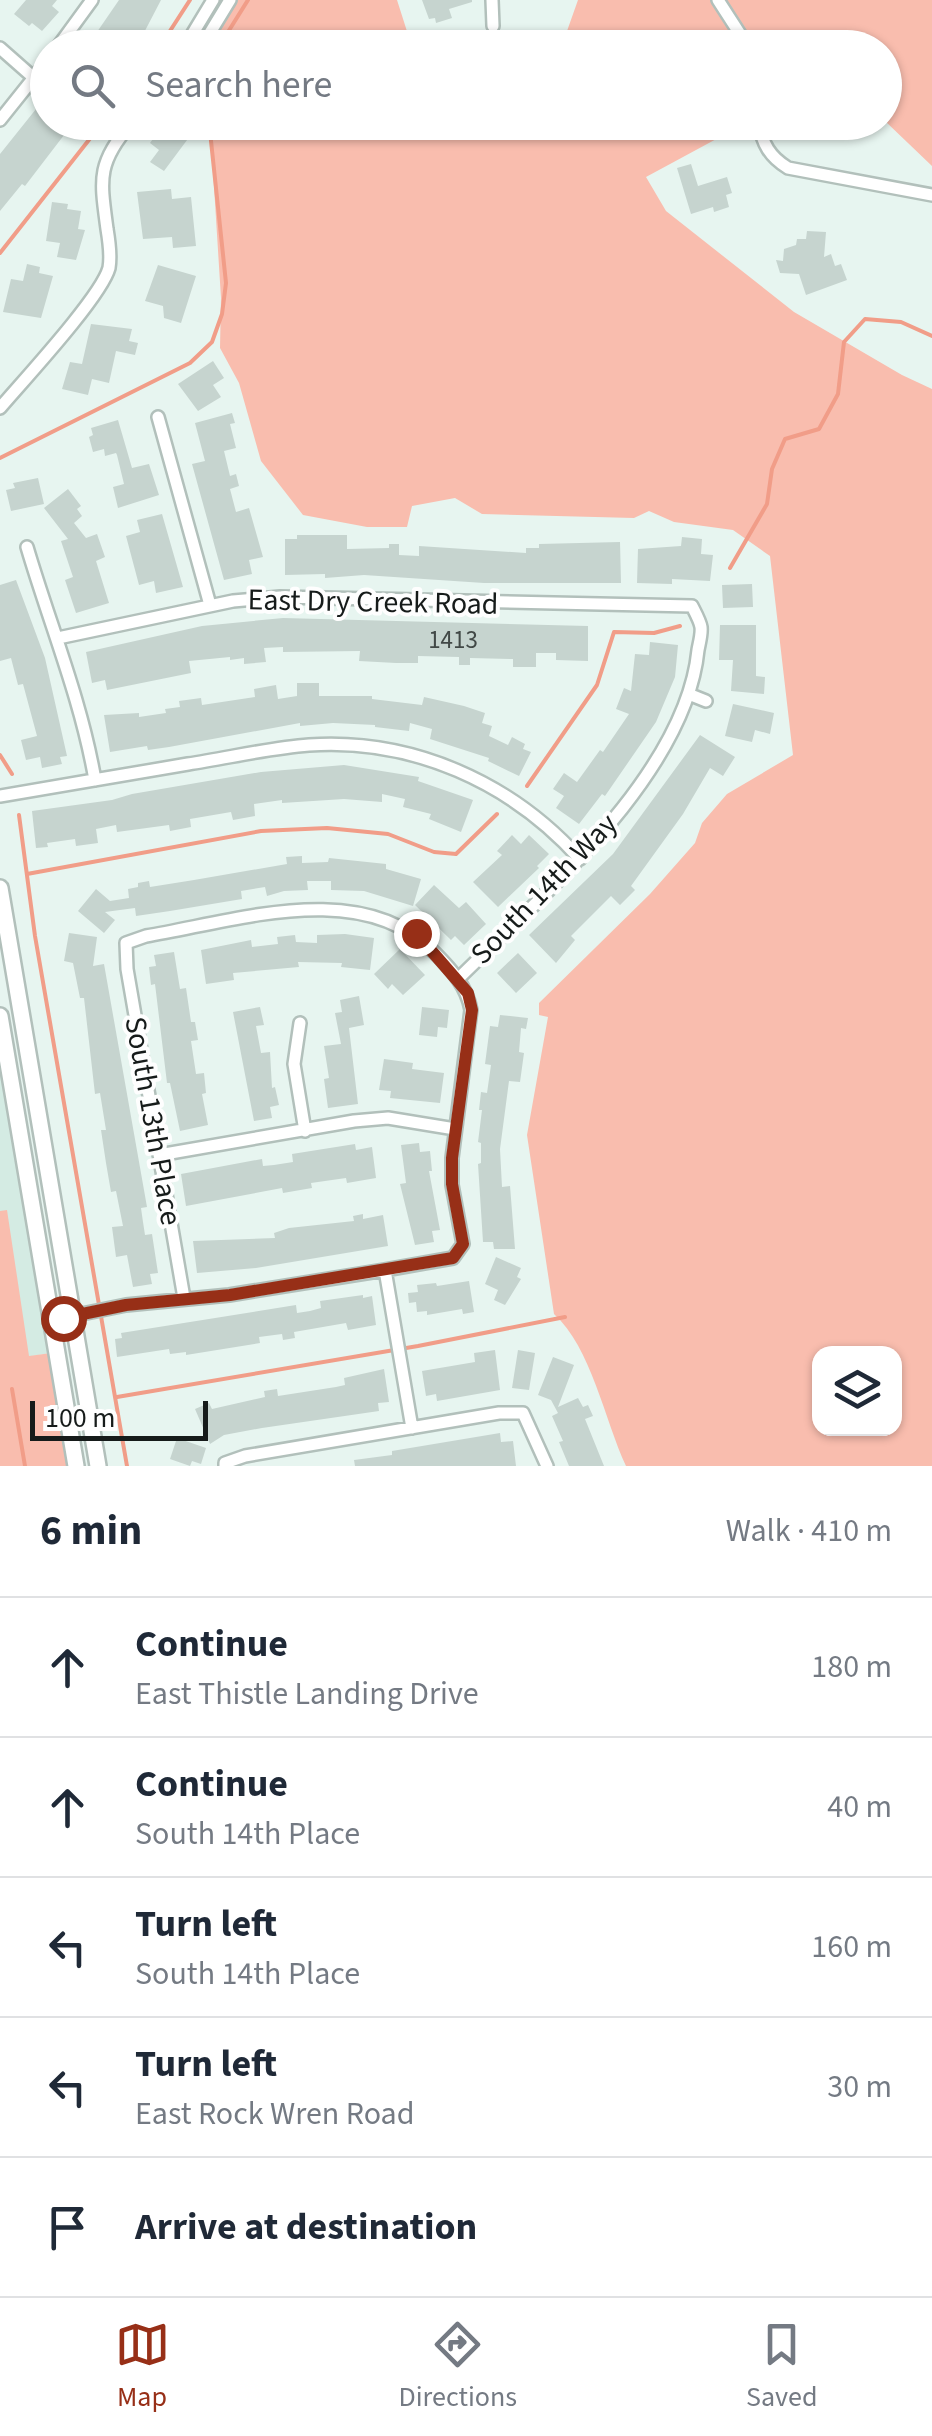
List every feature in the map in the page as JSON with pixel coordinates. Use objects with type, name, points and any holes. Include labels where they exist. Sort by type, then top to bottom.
[{"type":"street","points":[[70,30],[92,0]]},
{"type":"street","points":[[195,30],[213,0]]},
{"type":"street","points":[[211,30],[230,0]]},
{"type":"street","points":[[492,0],[493,26]]},
{"type":"street","points":[[718,0],[737,30]]},
{"type":"street","points":[[0,48],[30,74]]},
{"type":"street","points":[[0,120],[30,83]]},
{"type":"street","points":[[0,408],[114,270],[102,175],[118,140]]},
{"type":"street","points":[[763,140],[774,160],[788,168],[932,195]]},
{"type":"street","points":[[158,417],[210,606]]},
{"type":"street","points":[[27,547],[87,733],[95,780]]},
{"type":"street","name":"East Dry Creek Road","points":[[58,638],[233,601],[328,596],[481,604],[692,606]]},
{"type":"street","name":"South 14th Way","points":[[458,979],[580,859],[668,742],[691,695],[701,628],[692,606]]},
{"type":"street","points":[[691,695],[706,701]]},
{"type":"street","points":[[0,796],[308,745],[385,748],[450,767],[501,791],[538,816],[580,859]]},
{"type":"street","points":[[0,888],[98,1466]]},
{"type":"street","name":"South 13th Place","points":[[184,1298],[127,969],[126,944],[146,936],[291,911],[351,910],[416,933],[458,979]]},
{"type":"street","points":[[52,1320],[453,1258],[463,1244],[452,1184],[455,1129],[472,1010],[468,993],[458,979]]},
{"type":"street","points":[[0,1016],[76,1466]]},
{"type":"street","points":[[300,1023],[294,1064],[304,1131]]},
{"type":"street","points":[[9,1068],[30,1065]]},
{"type":"street","points":[[160,1156],[388,1118],[455,1129]]},
{"type":"street","points":[[385,1270],[412,1428]]},
{"type":"street","points":[[225,1464],[245,1456],[498,1413],[523,1413],[547,1466]]},
{"type":"shaded area","points":[[233,0],[397,0],[407,30],[216,30]]},
{"type":"shaded area","points":[[578,0],[932,0],[932,166],[902,137],[902,30],[567,30]]},
{"type":"shaded area","points":[[211,140],[714,140],[646,177],[666,211],[794,312],[932,389],[932,1466],[626,1466],[588,1365],[567,1328],[554,1314],[527,1135],[548,1017],[539,1015],[539,1003],[650,894],[695,843],[702,823],[727,794],[793,755],[770,556],[733,530],[674,522],[649,511],[634,518],[482,514],[455,498],[412,506],[407,527],[367,527],[303,515],[261,461],[239,383],[220,348],[221,298]]},
{"type":"shaded area","points":[[0,1046],[51,1353],[0,1361]]},
{"type":"shaded area","points":[[7,1210],[29,1356],[51,1353],[70,1466],[0,1466],[0,1211]]},
{"type":"building","points":[[26,0],[57,0],[52,6],[59,12],[43,30],[32,23],[29,26],[14,14]]},
{"type":"building","points":[[119,0],[161,0],[145,30],[98,30]]},
{"type":"building","points":[[422,0],[472,2],[449,9],[452,18],[436,23],[435,18],[429,19]]},
{"type":"building","points":[[30,116],[30,140],[60,140],[0,211],[0,154]]},
{"type":"building","points":[[187,140],[164,171],[150,162],[159,150],[150,143]]},
{"type":"building","points":[[691,164],[698,186],[727,177],[732,193],[726,195],[729,207],[691,214],[677,168]]},
{"type":"building","points":[[171,189],[172,199],[191,197],[196,246],[173,248],[172,237],[143,239],[137,192]]},
{"type":"building","points":[[52,202],[81,211],[78,229],[85,230],[76,260],[57,257],[60,243],[46,241]]},
{"type":"building","points":[[807,231],[826,232],[824,257],[831,254],[835,266],[841,264],[847,280],[806,295],[799,274],[780,273],[776,260],[783,261],[784,249],[796,245],[797,239],[806,239]]},
{"type":"building","points":[[27,264],[40,267],[39,273],[53,276],[41,318],[3,312],[11,279],[23,281]]},
{"type":"building","points":[[158,265],[196,276],[181,323],[164,318],[163,306],[145,301]]},
{"type":"building","points":[[91,324],[132,329],[129,341],[138,343],[135,355],[116,351],[109,383],[92,379],[88,395],[62,389],[70,362],[82,364]]},
{"type":"building","points":[[213,361],[224,378],[213,385],[221,397],[198,411],[178,384]]},
{"type":"building","points":[[232,413],[235,423],[230,424],[236,448],[224,451],[230,476],[236,474],[239,486],[230,489],[236,512],[249,508],[263,557],[249,560],[252,574],[224,580],[192,464],[205,461],[195,423]]},
{"type":"building","points":[[118,420],[132,468],[149,464],[159,495],[118,508],[113,487],[124,484],[117,455],[105,456],[104,449],[93,452],[89,437],[93,435],[91,428]]},
{"type":"building","points":[[38,478],[44,504],[11,511],[6,490],[15,488],[13,483]]},
{"type":"building","points":[[68,489],[81,506],[77,509],[82,516],[74,523],[86,538],[97,534],[105,557],[96,561],[109,603],[76,613],[65,580],[73,577],[61,541],[68,539],[44,508]]},
{"type":"building","points":[[162,514],[183,587],[156,593],[154,581],[139,585],[126,536],[140,532],[137,520]]},
{"type":"building","points":[[297,535],[347,535],[347,549],[389,548],[389,544],[399,544],[399,555],[419,556],[419,546],[526,553],[526,548],[539,548],[539,544],[620,542],[621,583],[484,583],[364,575],[285,575],[285,539],[297,539]]},
{"type":"building","points":[[682,537],[702,539],[701,554],[713,555],[710,581],[672,579],[672,584],[637,583],[638,549],[681,546]]},
{"type":"building","points":[[16,580],[45,658],[67,756],[60,757],[62,764],[42,768],[40,757],[26,760],[21,740],[37,736],[23,684],[18,685],[11,658],[0,661],[0,585]]},
{"type":"building","points":[[752,584],[753,607],[723,608],[722,585]]},
{"type":"building","points":[[283,618],[588,626],[588,661],[556,660],[556,653],[536,653],[536,667],[513,667],[513,659],[470,658],[470,665],[459,665],[459,657],[418,656],[418,663],[396,663],[359,661],[360,651],[283,652],[283,647],[264,648],[266,662],[244,664],[244,658],[230,657],[189,661],[191,673],[107,690],[105,680],[92,683],[86,652],[202,626]]},
{"type":"building","points":[[720,625],[756,625],[756,676],[765,677],[764,694],[731,691],[733,660],[719,660]]},
{"type":"building","points":[[650,642],[678,645],[675,677],[656,722],[605,796],[602,794],[579,824],[556,808],[564,796],[553,789],[564,773],[577,782],[629,714],[616,709],[624,688],[631,691],[635,654],[649,655]]},
{"type":"building","points":[[297,683],[319,683],[319,696],[372,696],[422,705],[424,697],[464,706],[485,713],[482,723],[492,726],[489,736],[508,745],[512,737],[531,752],[519,776],[488,761],[489,758],[430,739],[432,729],[410,723],[409,731],[375,725],[300,723],[169,747],[110,752],[104,715],[139,713],[139,717],[166,713],[165,709],[180,707],[179,701],[201,698],[202,705],[255,697],[254,689],[276,685],[278,699],[297,696]]},
{"type":"building","points":[[733,704],[774,713],[770,734],[755,730],[752,742],[725,736]]},
{"type":"building","points":[[700,735],[735,757],[723,776],[710,768],[683,814],[631,886],[635,890],[620,905],[611,896],[571,936],[575,940],[556,963],[529,935],[613,854]]},
{"type":"building","points":[[344,765],[419,777],[418,781],[473,800],[461,832],[429,819],[431,814],[403,807],[405,799],[382,794],[382,802],[344,799],[254,804],[255,816],[233,820],[231,812],[190,819],[191,827],[170,831],[169,825],[117,832],[116,825],[96,829],[98,843],[76,846],[75,839],[36,848],[32,811],[261,772]]},
{"type":"building","points":[[512,835],[521,844],[529,835],[549,854],[498,907],[473,882],[502,855],[497,851]]},
{"type":"building","points":[[302,856],[302,863],[328,862],[329,858],[386,864],[386,869],[421,879],[413,906],[364,891],[331,890],[331,881],[307,881],[308,890],[267,896],[265,887],[241,891],[242,899],[170,911],[136,916],[135,908],[105,912],[115,920],[104,933],[78,911],[96,889],[110,901],[129,898],[128,889],[138,887],[138,883],[149,881],[150,887],[194,880],[287,864],[286,857]]},
{"type":"building","points":[[434,885],[459,908],[466,902],[486,924],[464,945],[455,936],[451,940],[415,905]]},
{"type":"building","points":[[69,933],[97,937],[93,966],[104,964],[147,1207],[141,1208],[145,1235],[152,1234],[158,1273],[150,1274],[152,1284],[133,1287],[127,1255],[116,1257],[112,1227],[123,1226],[106,1163],[101,1130],[106,1130],[100,1093],[95,1094],[84,998],[80,998],[73,963],[64,961]]},
{"type":"building","points":[[295,935],[296,942],[317,943],[317,935],[374,938],[370,970],[341,967],[342,963],[298,962],[299,967],[233,973],[234,980],[206,984],[201,950],[251,940],[252,947],[278,944],[277,937]]},
{"type":"building","points":[[400,949],[425,975],[403,995],[392,984],[388,989],[374,974]]},
{"type":"building","points":[[174,952],[180,989],[186,988],[191,1022],[195,1022],[198,1040],[191,1041],[196,1074],[204,1073],[206,1093],[202,1094],[208,1125],[180,1131],[167,1083],[155,984],[151,985],[149,967],[156,966],[154,955]]},
{"type":"building","points":[[518,953],[537,973],[516,993],[497,973]]},
{"type":"building","points":[[359,996],[364,1025],[349,1028],[358,1104],[328,1108],[324,1046],[341,1044],[335,1013],[342,1012],[340,1000]]},
{"type":"building","points":[[260,1007],[264,1025],[256,1026],[261,1053],[270,1052],[272,1088],[275,1087],[279,1105],[270,1107],[272,1118],[254,1121],[233,1012]]},
{"type":"building","points":[[422,1007],[449,1010],[447,1028],[438,1027],[437,1037],[419,1035]]},
{"type":"building","points":[[500,1015],[528,1018],[526,1029],[521,1028],[519,1052],[524,1053],[520,1082],[509,1081],[500,1149],[502,1187],[510,1186],[515,1249],[494,1249],[493,1242],[483,1242],[478,1164],[481,1092],[487,1093],[491,1065],[485,1064],[490,1026],[498,1027]]},
{"type":"building","points":[[384,1059],[413,1063],[412,1069],[444,1073],[440,1103],[390,1098],[391,1091],[379,1090]]},
{"type":"building","points":[[419,1143],[420,1152],[430,1151],[429,1171],[440,1230],[432,1231],[434,1242],[415,1245],[400,1184],[406,1183],[401,1145]]},
{"type":"building","points":[[355,1144],[356,1150],[372,1147],[376,1178],[311,1183],[312,1188],[283,1193],[282,1188],[186,1206],[181,1174],[262,1159],[263,1166],[293,1162],[292,1154]]},
{"type":"building","points":[[363,1214],[363,1219],[383,1215],[388,1246],[256,1268],[197,1273],[193,1241],[275,1238],[274,1233],[289,1228],[354,1221],[353,1216]]},
{"type":"building","points":[[496,1257],[521,1268],[517,1277],[521,1279],[505,1305],[494,1300],[498,1290],[485,1284]]},
{"type":"building","points":[[469,1281],[474,1312],[463,1314],[462,1309],[427,1315],[427,1311],[417,1312],[416,1302],[409,1303],[408,1293],[418,1292],[417,1285]]},
{"type":"building","points":[[372,1296],[376,1325],[348,1330],[346,1323],[294,1332],[295,1338],[283,1340],[282,1334],[259,1337],[260,1343],[186,1355],[170,1354],[169,1349],[117,1357],[115,1339],[122,1338],[121,1333],[296,1305],[297,1313],[310,1311],[321,1308],[320,1301]]},
{"type":"building","points":[[495,1350],[500,1390],[437,1401],[436,1394],[426,1396],[422,1371],[475,1362],[474,1353]]},
{"type":"building","points":[[518,1350],[535,1353],[529,1390],[512,1388]]},
{"type":"building","points":[[553,1357],[574,1365],[558,1407],[578,1398],[583,1407],[588,1405],[593,1416],[585,1419],[604,1466],[569,1466],[552,1416],[558,1413],[551,1400],[538,1395]]},
{"type":"building","points":[[384,1369],[389,1402],[378,1403],[379,1411],[224,1435],[210,1444],[195,1409],[209,1403],[212,1409],[265,1397],[264,1391],[277,1389],[278,1396],[336,1387],[345,1385],[344,1378]]},
{"type":"building","points":[[500,1433],[501,1442],[513,1441],[516,1466],[355,1466],[354,1460],[392,1455],[392,1451]]},
{"type":"building","points":[[177,1438],[206,1448],[201,1464],[192,1461],[190,1466],[170,1459]]},
{"type":"waterway","points":[[171,30],[190,0]]},
{"type":"waterway","points":[[229,30],[248,0]]},
{"type":"waterway","points":[[0,253],[89,140]]},
{"type":"waterway","points":[[0,458],[190,363],[212,342],[222,314],[226,283],[211,140]]},
{"type":"waterway","points":[[730,568],[767,504],[772,469],[785,439],[819,429],[838,394],[844,342],[865,319],[901,322],[932,336]]},
{"type":"waterway","points":[[527,786],[597,685],[614,632],[654,633],[680,626]]},
{"type":"waterway","points":[[0,755],[12,774]]},
{"type":"waterway","points":[[27,874],[261,831],[327,828],[388,834],[434,852],[456,854],[497,814]]},
{"type":"waterway","points":[[19,815],[35,936],[127,1466]]},
{"type":"waterway","points":[[117,1397],[565,1317]]},
{"type":"waterway","points":[[12,1389],[25,1466]]},
{"type":"route","points":[[63,1318],[126,1305],[230,1295],[453,1258],[463,1244],[452,1184],[452,1158],[472,1010],[468,993],[416,933]]}]
